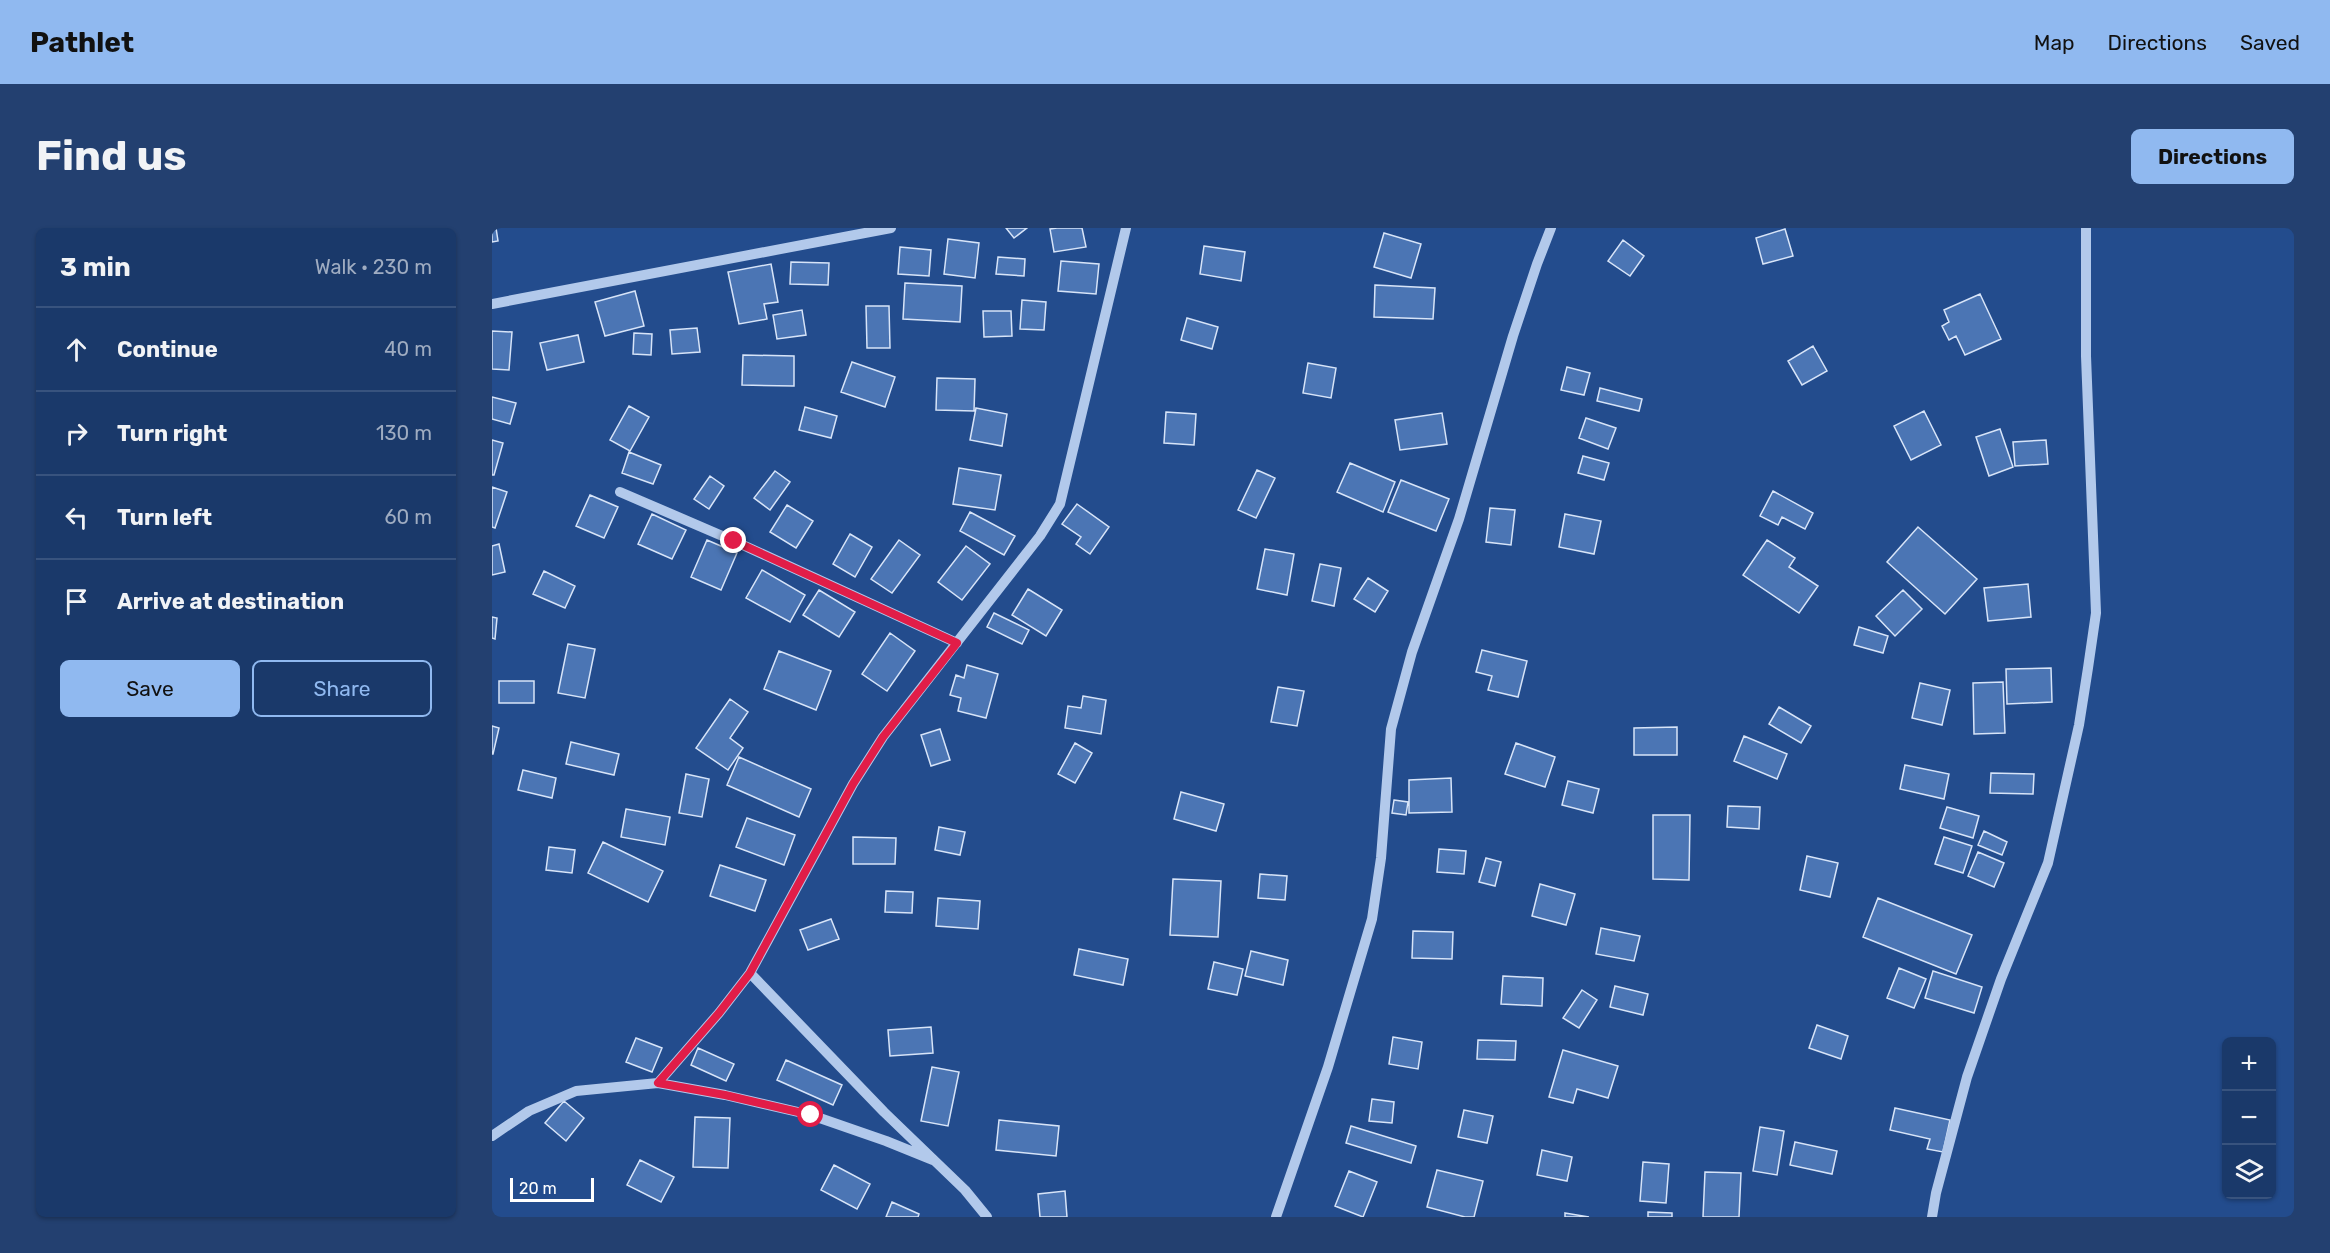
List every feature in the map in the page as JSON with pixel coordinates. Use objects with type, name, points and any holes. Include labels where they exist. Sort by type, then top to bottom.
[{"type":"street","points":[[492,304],[891,228]]},
{"type":"street","points":[[658,1083],[719,1013],[750,973],[853,784],[883,737],[1040,536],[1060,504],[1126,228]]},
{"type":"street","points":[[1276,1217],[1328,1067],[1372,919],[1381,858],[1391,729],[1412,652],[1459,519],[1517,326],[1551,228]]},
{"type":"street","points":[[1932,1217],[1967,1077],[2001,979],[2048,863],[2079,725],[2088,668],[2096,613],[2086,356],[2086,228]]},
{"type":"street","points":[[620,492],[734,541],[957,643]]},
{"type":"street","points":[[750,973],[884,1112],[965,1190],[987,1217]]},
{"type":"street","points":[[492,1136],[529,1111],[576,1091],[658,1083],[725,1095],[811,1115],[933,1160]]},
{"type":"building","points":[[492,228],[496,228],[498,241],[492,242]]},
{"type":"building","points":[[1006,228],[1027,228],[1014,238]]},
{"type":"building","points":[[1082,228],[1086,247],[1054,252],[1050,229]]},
{"type":"building","points":[[1785,229],[1793,256],[1763,264],[1756,238]]},
{"type":"building","points":[[1384,233],[1421,244],[1411,278],[1374,267]]},
{"type":"building","points":[[948,239],[979,243],[975,278],[944,274]]},
{"type":"building","points":[[1623,240],[1644,256],[1630,276],[1608,261]]},
{"type":"building","points":[[1204,246],[1245,252],[1241,281],[1200,274]]},
{"type":"building","points":[[900,247],[931,250],[929,276],[898,274]]},
{"type":"building","points":[[998,257],[1025,259],[1024,276],[996,274]]},
{"type":"building","points":[[1061,261],[1099,264],[1096,294],[1058,291]]},
{"type":"building","points":[[791,262],[829,263],[828,285],[790,284]]},
{"type":"building","points":[[771,264],[778,302],[764,304],[767,319],[739,324],[728,272]]},
{"type":"building","points":[[905,283],[962,286],[960,322],[903,319]]},
{"type":"building","points":[[1375,285],[1435,288],[1433,319],[1374,317]]},
{"type":"building","points":[[635,291],[644,326],[605,336],[595,302]]},
{"type":"building","points":[[1980,294],[2001,339],[1965,355],[1956,336],[1949,340],[1942,326],[1949,322],[1944,310]]},
{"type":"building","points":[[1022,300],[1046,302],[1044,330],[1020,329]]},
{"type":"building","points":[[866,306],[889,306],[890,348],[867,348]]},
{"type":"building","points":[[802,310],[806,335],[777,339],[773,315]]},
{"type":"building","points":[[983,311],[1011,311],[1012,336],[984,337]]},
{"type":"building","points":[[1187,318],[1218,327],[1212,349],[1181,340]]},
{"type":"building","points":[[697,328],[700,352],[672,354],[670,330]]},
{"type":"building","points":[[492,331],[512,332],[509,370],[492,369]]},
{"type":"building","points":[[634,333],[652,334],[651,355],[633,354]]},
{"type":"building","points":[[578,335],[584,362],[547,370],[540,343]]},
{"type":"building","points":[[1813,346],[1827,371],[1802,385],[1788,361]]},
{"type":"building","points":[[743,355],[794,356],[794,386],[742,385]]},
{"type":"building","points":[[852,362],[895,377],[885,407],[841,392]]},
{"type":"building","points":[[1308,363],[1336,368],[1331,398],[1303,393]]},
{"type":"building","points":[[1567,367],[1590,373],[1584,395],[1561,390]]},
{"type":"building","points":[[937,378],[975,379],[974,411],[936,410]]},
{"type":"building","points":[[1600,388],[1642,399],[1639,411],[1597,401]]},
{"type":"building","points":[[492,397],[516,403],[510,424],[492,419]]},
{"type":"building","points":[[629,406],[649,417],[630,451],[610,440]]},
{"type":"building","points":[[805,407],[837,416],[831,438],[799,430]]},
{"type":"building","points":[[976,408],[1007,414],[1002,446],[970,440]]},
{"type":"building","points":[[1924,411],[1941,445],[1911,460],[1894,426]]},
{"type":"building","points":[[1166,412],[1196,414],[1194,445],[1164,443]]},
{"type":"building","points":[[1442,413],[1447,444],[1400,450],[1395,420]]},
{"type":"building","points":[[1586,418],[1616,428],[1608,449],[1579,438]]},
{"type":"building","points":[[2000,429],[2013,467],[1989,476],[1976,437]]},
{"type":"building","points":[[492,440],[503,443],[494,475],[492,475]]},
{"type":"building","points":[[2046,440],[2048,464],[2015,466],[2013,442]]},
{"type":"building","points":[[629,452],[661,465],[653,484],[622,473]]},
{"type":"building","points":[[1583,456],[1609,463],[1604,480],[1578,473]]},
{"type":"building","points":[[1350,463],[1395,482],[1383,512],[1337,492]]},
{"type":"building","points":[[959,468],[1001,475],[995,510],[953,504]]},
{"type":"building","points":[[1257,470],[1275,478],[1256,518],[1238,510]]},
{"type":"building","points":[[775,471],[790,482],[770,510],[754,498]]},
{"type":"building","points":[[710,476],[724,486],[709,509],[694,499]]},
{"type":"building","points":[[1401,480],[1449,499],[1436,531],[1388,512]]},
{"type":"building","points":[[492,487],[507,492],[495,528],[492,527]]},
{"type":"building","points":[[1773,491],[1813,513],[1805,529],[1782,517],[1778,525],[1760,516]]},
{"type":"building","points":[[590,495],[618,507],[604,538],[576,526]]},
{"type":"building","points":[[1077,504],[1109,527],[1090,554],[1076,544],[1081,537],[1062,524]]},
{"type":"building","points":[[787,505],[813,521],[796,548],[770,532]]},
{"type":"building","points":[[1490,508],[1515,510],[1511,545],[1486,542]]},
{"type":"building","points":[[970,512],[1015,536],[1004,555],[960,531]]},
{"type":"building","points":[[652,514],[686,530],[672,559],[638,544]]},
{"type":"building","points":[[1565,514],[1601,521],[1594,554],[1559,547]]},
{"type":"building","points":[[1918,527],[1977,579],[1945,614],[1887,562]]},
{"type":"building","points":[[850,534],[872,547],[855,577],[833,564]]},
{"type":"building","points":[[707,540],[737,553],[721,590],[691,577]]},
{"type":"building","points":[[899,540],[920,555],[892,593],[871,579]]},
{"type":"building","points":[[1767,540],[1795,558],[1789,567],[1818,586],[1799,613],[1743,575]]},
{"type":"building","points":[[499,544],[505,572],[492,575],[492,546]]},
{"type":"building","points":[[966,546],[990,564],[962,600],[938,582]]},
{"type":"building","points":[[1265,549],[1294,554],[1287,595],[1257,589]]},
{"type":"building","points":[[1320,564],[1341,568],[1334,606],[1312,601]]},
{"type":"building","points":[[762,570],[805,595],[790,622],[746,598]]},
{"type":"building","points":[[544,571],[575,586],[565,608],[533,594]]},
{"type":"building","points":[[1368,578],[1388,591],[1375,612],[1354,599]]},
{"type":"building","points":[[2028,584],[2031,617],[1988,621],[1984,588]]},
{"type":"building","points":[[1028,589],[1062,610],[1046,636],[1012,615]]},
{"type":"building","points":[[819,590],[855,612],[839,637],[803,615]]},
{"type":"building","points":[[1903,590],[1922,609],[1895,636],[1876,616]]},
{"type":"building","points":[[994,613],[1029,630],[1022,644],[987,627]]},
{"type":"building","points":[[492,617],[497,618],[495,639],[492,638]]},
{"type":"building","points":[[1859,627],[1888,636],[1883,653],[1854,645]]},
{"type":"building","points":[[890,633],[915,651],[887,691],[862,674]]},
{"type":"building","points":[[568,644],[595,649],[585,698],[558,693]]},
{"type":"building","points":[[1482,650],[1527,661],[1518,697],[1488,690],[1492,676],[1476,672]]},
{"type":"building","points":[[779,651],[831,671],[816,710],[764,689]]},
{"type":"building","points":[[967,665],[998,674],[986,718],[958,711],[961,698],[950,695],[956,675],[964,678]]},
{"type":"building","points":[[2051,668],[2052,702],[2007,704],[2006,669]]},
{"type":"building","points":[[499,681],[534,681],[534,703],[499,703]]},
{"type":"building","points":[[2003,682],[2005,733],[1974,734],[1973,683]]},
{"type":"building","points":[[1920,683],[1950,690],[1942,725],[1912,718]]},
{"type":"building","points":[[1278,687],[1304,691],[1297,726],[1271,722]]},
{"type":"building","points":[[1083,696],[1106,700],[1101,734],[1065,728],[1068,706],[1081,708]]},
{"type":"building","points":[[730,699],[748,712],[730,738],[743,748],[728,770],[696,748]]},
{"type":"building","points":[[1779,707],[1811,726],[1801,743],[1769,724]]},
{"type":"building","points":[[492,726],[499,728],[493,754],[492,754]]},
{"type":"building","points":[[1677,727],[1677,755],[1634,755],[1634,728]]},
{"type":"building","points":[[940,729],[950,760],[931,766],[921,735]]},
{"type":"building","points":[[1744,736],[1787,754],[1777,779],[1734,761]]},
{"type":"building","points":[[571,742],[619,754],[614,775],[566,764]]},
{"type":"building","points":[[1075,743],[1092,753],[1075,783],[1058,774]]},
{"type":"building","points":[[1516,743],[1555,757],[1545,787],[1505,774]]},
{"type":"building","points":[[739,757],[811,789],[799,817],[727,785]]},
{"type":"building","points":[[1905,765],[1949,774],[1944,799],[1900,789]]},
{"type":"building","points":[[523,770],[556,778],[552,798],[518,790]]},
{"type":"building","points":[[1991,773],[2034,774],[2033,794],[1990,793]]},
{"type":"building","points":[[686,774],[709,779],[702,817],[679,813]]},
{"type":"building","points":[[1451,778],[1452,812],[1409,813],[1409,780]]},
{"type":"building","points":[[1568,781],[1599,789],[1593,813],[1562,805]]},
{"type":"building","points":[[1181,792],[1224,804],[1216,831],[1174,819]]},
{"type":"building","points":[[1394,800],[1408,802],[1406,815],[1392,813]]},
{"type":"building","points":[[1728,806],[1760,807],[1759,829],[1727,827]]},
{"type":"building","points":[[1947,807],[1979,816],[1973,838],[1940,828]]},
{"type":"building","points":[[626,809],[670,817],[665,845],[621,837]]},
{"type":"building","points":[[1653,815],[1690,815],[1689,880],[1653,879]]},
{"type":"building","points":[[747,818],[795,835],[784,865],[736,847]]},
{"type":"building","points":[[939,827],[965,832],[960,855],[935,850]]},
{"type":"building","points":[[1984,831],[2007,842],[2002,855],[1978,845]]},
{"type":"building","points":[[853,837],[896,838],[895,864],[853,864]]},
{"type":"building","points":[[1944,837],[1972,846],[1963,873],[1935,864]]},
{"type":"building","points":[[603,842],[663,871],[648,902],[588,873]]},
{"type":"building","points":[[549,847],[575,850],[572,873],[546,870]]},
{"type":"building","points":[[1439,849],[1466,851],[1464,874],[1437,872]]},
{"type":"building","points":[[1978,852],[2004,863],[1994,887],[1968,876]]},
{"type":"building","points":[[1807,856],[1838,863],[1830,897],[1800,890]]},
{"type":"building","points":[[1486,858],[1501,862],[1495,886],[1479,882]]},
{"type":"building","points":[[720,865],[766,880],[755,911],[710,896]]},
{"type":"building","points":[[1260,874],[1287,876],[1285,900],[1258,898]]},
{"type":"building","points":[[1173,879],[1221,881],[1218,937],[1170,935]]},
{"type":"building","points":[[1540,884],[1575,894],[1566,925],[1532,916]]},
{"type":"building","points":[[886,891],[913,892],[912,913],[885,912]]},
{"type":"building","points":[[938,898],[980,901],[978,929],[936,926]]},
{"type":"building","points":[[1878,898],[1972,935],[1956,974],[1863,937]]},
{"type":"building","points":[[831,919],[839,939],[808,950],[800,930]]},
{"type":"building","points":[[1601,928],[1640,936],[1634,961],[1596,954]]},
{"type":"building","points":[[1413,931],[1453,932],[1452,959],[1412,958]]},
{"type":"building","points":[[1079,949],[1128,959],[1123,985],[1074,975]]},
{"type":"building","points":[[1251,951],[1288,960],[1283,985],[1245,976]]},
{"type":"building","points":[[1214,962],[1243,969],[1237,995],[1208,989]]},
{"type":"building","points":[[1899,968],[1926,979],[1914,1008],[1887,998]]},
{"type":"building","points":[[1933,971],[1982,987],[1974,1013],[1925,998]]},
{"type":"building","points":[[1503,976],[1543,978],[1542,1006],[1501,1004]]},
{"type":"building","points":[[1615,986],[1648,994],[1643,1015],[1610,1007]]},
{"type":"building","points":[[1582,990],[1597,1000],[1579,1028],[1563,1018]]},
{"type":"building","points":[[1817,1025],[1848,1036],[1841,1059],[1809,1048]]},
{"type":"building","points":[[931,1027],[933,1053],[890,1056],[888,1030]]},
{"type":"building","points":[[1393,1037],[1422,1042],[1418,1069],[1389,1064]]},
{"type":"building","points":[[636,1038],[662,1048],[652,1072],[626,1062]]},
{"type":"building","points":[[1478,1040],[1516,1041],[1515,1060],[1477,1059]]},
{"type":"building","points":[[698,1048],[734,1064],[726,1081],[691,1065]]},
{"type":"building","points":[[1563,1050],[1618,1066],[1608,1098],[1577,1089],[1573,1103],[1549,1097]]},
{"type":"building","points":[[786,1060],[842,1085],[833,1105],[777,1080]]},
{"type":"building","points":[[932,1067],[959,1072],[948,1126],[921,1121]]},
{"type":"building","points":[[1372,1099],[1394,1102],[1392,1123],[1369,1121]]},
{"type":"building","points":[[564,1101],[584,1118],[566,1141],[545,1123]]},
{"type":"building","points":[[1895,1108],[1950,1120],[1943,1152],[1927,1149],[1930,1139],[1890,1130]]},
{"type":"building","points":[[1464,1110],[1493,1116],[1487,1143],[1458,1137]]},
{"type":"building","points":[[695,1117],[730,1118],[728,1168],[693,1167]]},
{"type":"building","points":[[999,1120],[1059,1126],[1056,1156],[996,1150]]},
{"type":"building","points":[[1351,1126],[1416,1146],[1411,1163],[1346,1143]]},
{"type":"building","points":[[1760,1127],[1784,1131],[1777,1175],[1753,1171]]},
{"type":"building","points":[[1795,1142],[1837,1151],[1832,1174],[1790,1165]]},
{"type":"building","points":[[1542,1150],[1572,1157],[1567,1181],[1537,1175]]},
{"type":"building","points":[[640,1160],[674,1177],[661,1202],[627,1185]]},
{"type":"building","points":[[1643,1162],[1669,1164],[1666,1203],[1640,1201]]},
{"type":"building","points":[[834,1165],[870,1184],[857,1209],[821,1190]]},
{"type":"building","points":[[1437,1170],[1483,1181],[1474,1217],[1465,1217],[1427,1207]]},
{"type":"building","points":[[1349,1171],[1377,1182],[1363,1217],[1335,1206]]},
{"type":"building","points":[[1705,1172],[1741,1173],[1739,1217],[1703,1217]]},
{"type":"building","points":[[1065,1191],[1067,1217],[1040,1217],[1038,1194]]},
{"type":"building","points":[[892,1202],[919,1214],[918,1217],[886,1217]]},
{"type":"building","points":[[1648,1212],[1672,1213],[1672,1217],[1648,1217]]},
{"type":"building","points":[[1565,1213],[1589,1217],[1565,1217]]},
{"type":"route","points":[[734,541],[957,643],[883,737],[853,784],[750,973],[719,1013],[658,1083],[725,1095],[811,1115]]}]
